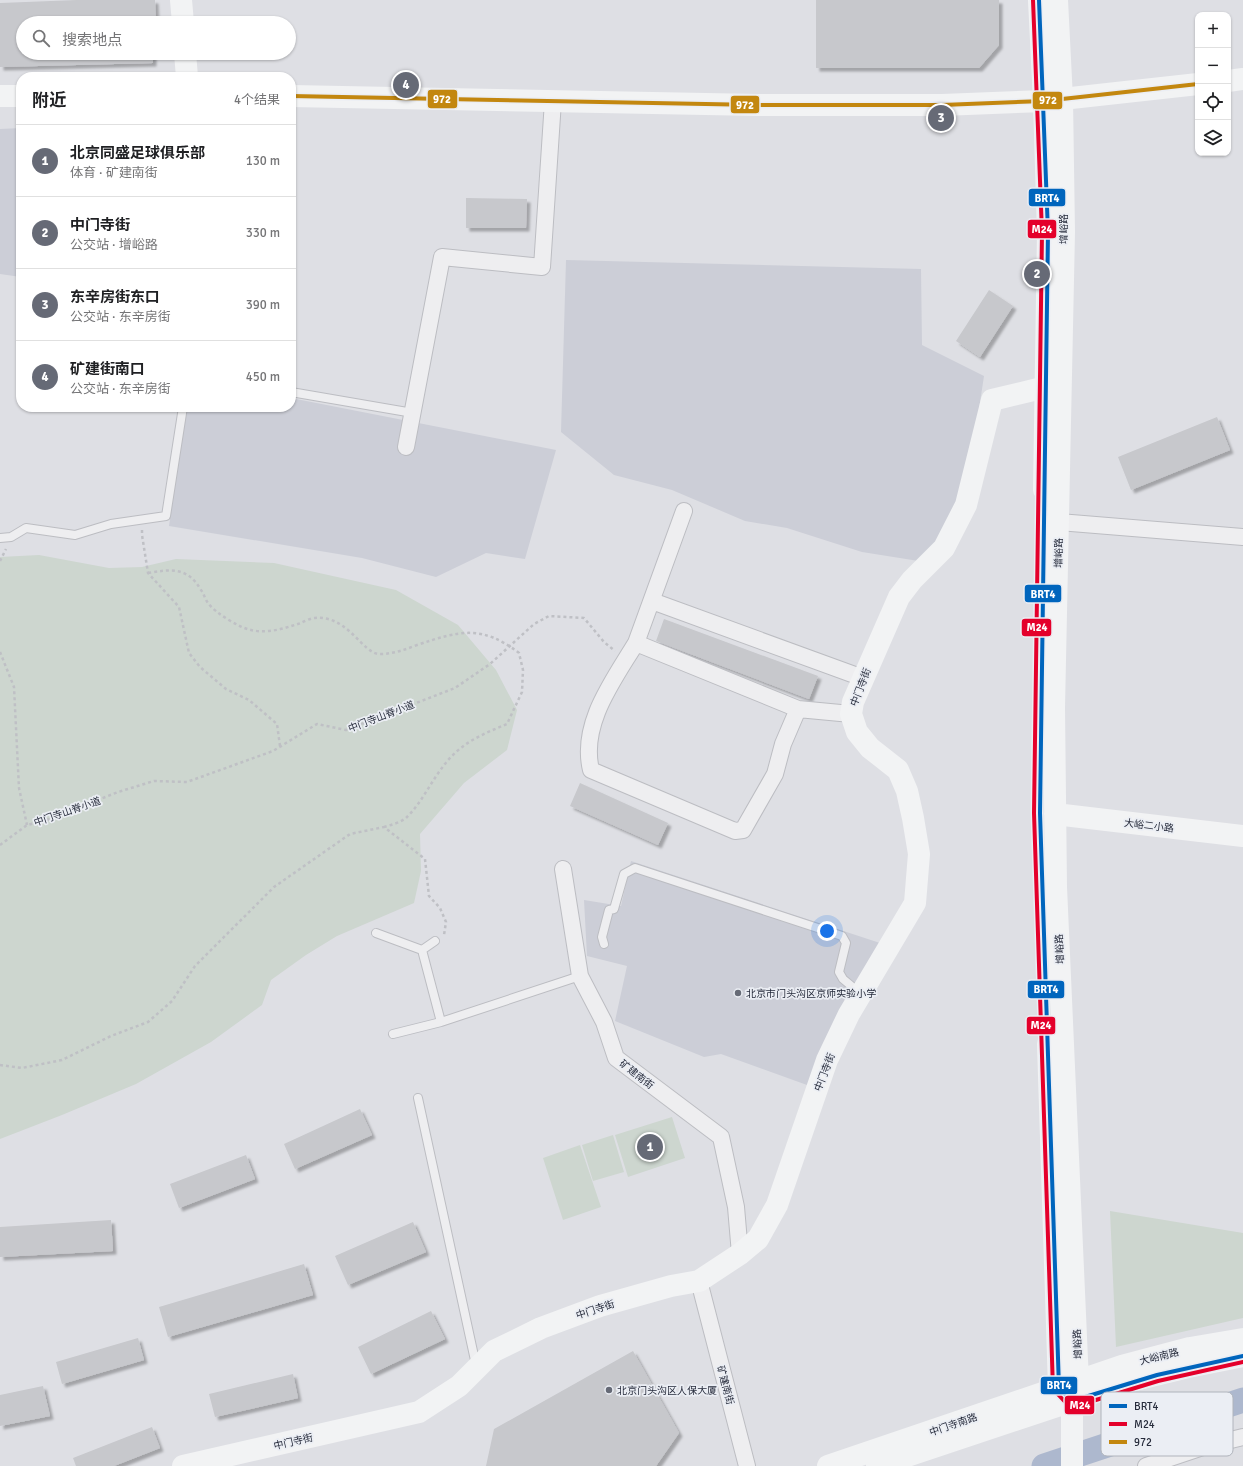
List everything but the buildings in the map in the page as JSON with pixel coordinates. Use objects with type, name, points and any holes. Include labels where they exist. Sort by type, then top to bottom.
[{"type":"street","points":[[181,0],[182,16]]},
{"type":"street","name":"增峪路","points":[[1039,0],[1053,100],[1064,232],[1054,708],[1056,887],[1070,1390]]},
{"type":"street","name":"增峪路","points":[[1057,0],[1048,232],[1040,812],[1070,1390]]},
{"type":"street","points":[[186,60],[187,72]]},
{"type":"street","points":[[1231,81],[1243,79]]},
{"type":"street","points":[[296,96],[852,106],[942,105],[1053,100],[1195,84]]},
{"type":"street","points":[[0,96],[16,96]]},
{"type":"street","points":[[406,447],[442,257],[542,267],[552,101]]},
{"type":"street","name":"中门寺街","points":[[183,1466],[419,1412],[459,1386],[494,1351],[541,1328],[600,1306],[671,1286],[699,1281],[740,1254],[758,1239],[777,1205],[827,1060],[862,994],[915,903],[918,854],[914,818],[907,791],[898,770],[870,748],[857,732],[851,714],[853,702],[862,678],[899,597],[912,580],[944,548],[966,505],[992,400],[1046,387]]},
{"type":"street","points":[[684,511],[636,643],[600,704],[592,723],[588,758],[591,770],[735,831],[743,830],[775,774],[782,744],[798,709]]},
{"type":"street","points":[[1059,522],[1243,537]]},
{"type":"street","points":[[652,601],[862,678]]},
{"type":"street","points":[[636,643],[798,709],[851,714]]},
{"type":"street","name":"大峪二小路","points":[[1055,814],[1243,836]]},
{"type":"street","name":"矿建南街","points":[[563,869],[580,976],[604,1022],[616,1058],[722,1137],[736,1207],[740,1254]]},
{"type":"street","name":"矿建南街","points":[[699,1281],[747,1466]]},
{"type":"street","name":"大峪南路","points":[[1070,1390],[1122,1366],[1190,1348],[1243,1339]]},
{"type":"street","name":"大峪南路","points":[[1070,1390],[1114,1385],[1188,1367],[1243,1356]]},
{"type":"street","points":[[1070,1390],[1073,1431],[1072,1466]]},
{"type":"street","name":"中门寺南路","points":[[828,1466],[1070,1390]]},
{"type":"street","name":"中门寺南路","points":[[877,1466],[1070,1390]]},
{"type":"street","points":[[1233,1439],[1243,1437]]},
{"type":"street","points":[[1146,1466],[1176,1456]]},
{"type":"lane","points":[[296,393],[413,413]]},
{"type":"lane","points":[[0,538],[11,537],[26,528],[76,535],[111,524],[166,516],[182,412]]},
{"type":"lane","points":[[604,944],[602,937],[609,910],[614,909],[624,874],[635,868],[842,936],[846,943],[839,972],[843,979],[862,994]]},
{"type":"lane","points":[[376,933],[422,950]]},
{"type":"lane","points":[[422,950],[435,941]]},
{"type":"lane","points":[[422,950],[441,1022]]},
{"type":"lane","points":[[392,1034],[441,1022],[580,976]]},
{"type":"lane","points":[[418,1098],[476,1369]]},
{"type":"path","points":[[144,519],[142,535],[148,573],[180,607],[189,653],[200,667],[226,689],[249,700],[277,724],[280,746]]},
{"type":"path","points":[[0,1065],[22,1068],[62,1060],[111,1036],[148,1022],[172,1001],[195,966],[274,887],[350,834],[384,827],[406,818],[438,772],[453,755],[469,742],[508,724],[522,692],[522,670],[519,653],[510,646],[478,632],[451,634],[394,653],[376,654],[345,626],[332,620],[315,618],[279,631],[251,630],[226,618],[208,603],[201,588],[189,576],[177,570],[148,573]]},
{"type":"path","name":"中门寺山脊小道","points":[[0,845],[27,825],[46,820],[118,792],[154,781],[187,782],[273,750],[317,724],[346,730],[455,688],[490,664],[534,624],[549,616],[584,618],[604,642],[626,660]]},
{"type":"path","points":[[0,652],[14,687],[19,788],[27,825]]},
{"type":"path","points":[[384,827],[425,859],[429,896],[440,908],[446,922],[444,938],[435,941]]},
{"type":"shaded area","points":[[16,128],[16,276],[0,274],[0,129]]},
{"type":"shaded area","points":[[566,260],[921,269],[922,345],[984,376],[974,442],[954,511],[925,562],[862,552],[787,528],[745,521],[672,490],[614,475],[561,432]]},
{"type":"shaded area","points":[[296,399],[556,450],[525,559],[486,553],[436,577],[362,558],[169,526],[185,412],[296,412]]},
{"type":"shaded area","points":[[39,555],[109,568],[142,567],[176,559],[274,563],[396,590],[458,625],[496,670],[517,710],[507,750],[464,783],[420,834],[421,871],[414,903],[337,936],[306,955],[271,980],[262,1005],[211,1042],[136,1084],[0,1139],[0,557]]},
{"type":"shaded area","name":"北京市门头沟区京师实验小学","points":[[631,861],[880,943],[807,1085],[721,1054],[704,1057],[615,1021],[627,966],[587,956],[584,900],[621,906]]},
{"type":"shaded area","points":[[672,1117],[685,1158],[628,1177],[615,1135]]},
{"type":"shaded area","points":[[613,1135],[624,1172],[593,1181],[582,1145]]},
{"type":"shaded area","points":[[580,1145],[601,1207],[563,1220],[543,1158]]},
{"type":"shaded area","points":[[1110,1211],[1243,1233],[1243,1318],[1116,1347]]},
{"type":"waterway","points":[[1233,1403],[1243,1400]]},
{"type":"waterway","points":[[1044,1466],[1101,1447]]},
{"type":"transit line","name":"M24","points":[[1033,0],[1042,232],[1034,813],[1053,1389],[1068,1405],[1073,1407],[1101,1398]]},
{"type":"transit line","name":"BRT4","points":[[1039,0],[1048,232],[1040,813],[1059,1388],[1072,1401],[1101,1392]]},
{"type":"transit line","name":"972","points":[[296,96],[758,105],[942,105],[1044,101],[1195,84]]},
{"type":"transit line","name":"BRT4","points":[[1101,1392],[1157,1375],[1243,1356]]},
{"type":"transit line","name":"M24","points":[[1122,1392],[1158,1381],[1243,1362]]},
{"type":"place","name":"矿建街南口","points":[[406,85]]},
{"type":"place","name":"东辛房街东口","points":[[941,118]]},
{"type":"place","name":"中门寺街","points":[[1037,274]]},
{"type":"place","name":"北京市门头沟区京师实验小学","points":[[738,993]]},
{"type":"place","name":"北京同盛足球俱乐部","points":[[650,1147]]},
{"type":"place","name":"北京门头沟区人保大厦","points":[[609,1390]]}]
